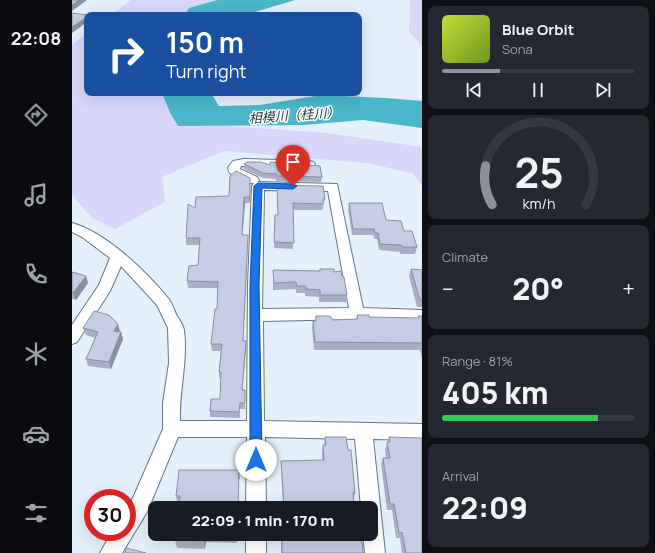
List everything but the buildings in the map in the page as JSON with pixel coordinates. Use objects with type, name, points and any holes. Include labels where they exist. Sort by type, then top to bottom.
[{"type":"street","points":[[266,186],[234,171],[234,167],[237,163],[244,162],[309,164]]},
{"type":"street","points":[[256,501],[255,315],[258,186],[333,187],[357,313]]},
{"type":"street","points":[[72,227],[87,234],[118,256],[133,269],[163,302],[176,328],[177,363],[171,403],[172,429],[136,511]]},
{"type":"street","points":[[72,338],[105,287],[118,256]]},
{"type":"street","points":[[255,315],[357,313],[422,316]]},
{"type":"street","points":[[172,429],[422,432]]},
{"type":"street","points":[[363,431],[370,501]]},
{"type":"street","points":[[110,553],[117,541]]},
{"type":"street","points":[[256,541],[256,553]]},
{"type":"street","points":[[374,541],[375,553]]},
{"type":"shaded area","points":[[131,0],[217,0],[189,8],[186,12],[115,12]]},
{"type":"shaded area","points":[[410,0],[422,0],[422,46],[409,32]]},
{"type":"shaded area","points":[[84,35],[84,96],[163,96],[170,113],[178,126],[229,126],[327,133],[422,147],[422,185],[412,173],[366,163],[224,151],[162,177],[165,202],[115,229],[92,218],[72,195],[72,45]]},
{"type":"water","points":[[217,0],[295,0],[255,12],[186,12],[189,8]]},
{"type":"water","name":"相模川（桂川）","points":[[163,96],[213,96],[219,106],[260,105],[315,96],[386,98],[422,101],[422,128],[363,120],[303,125],[178,126],[170,113]]},
{"type":"route","points":[[256,460],[255,285],[258,186],[293,186]]}]
